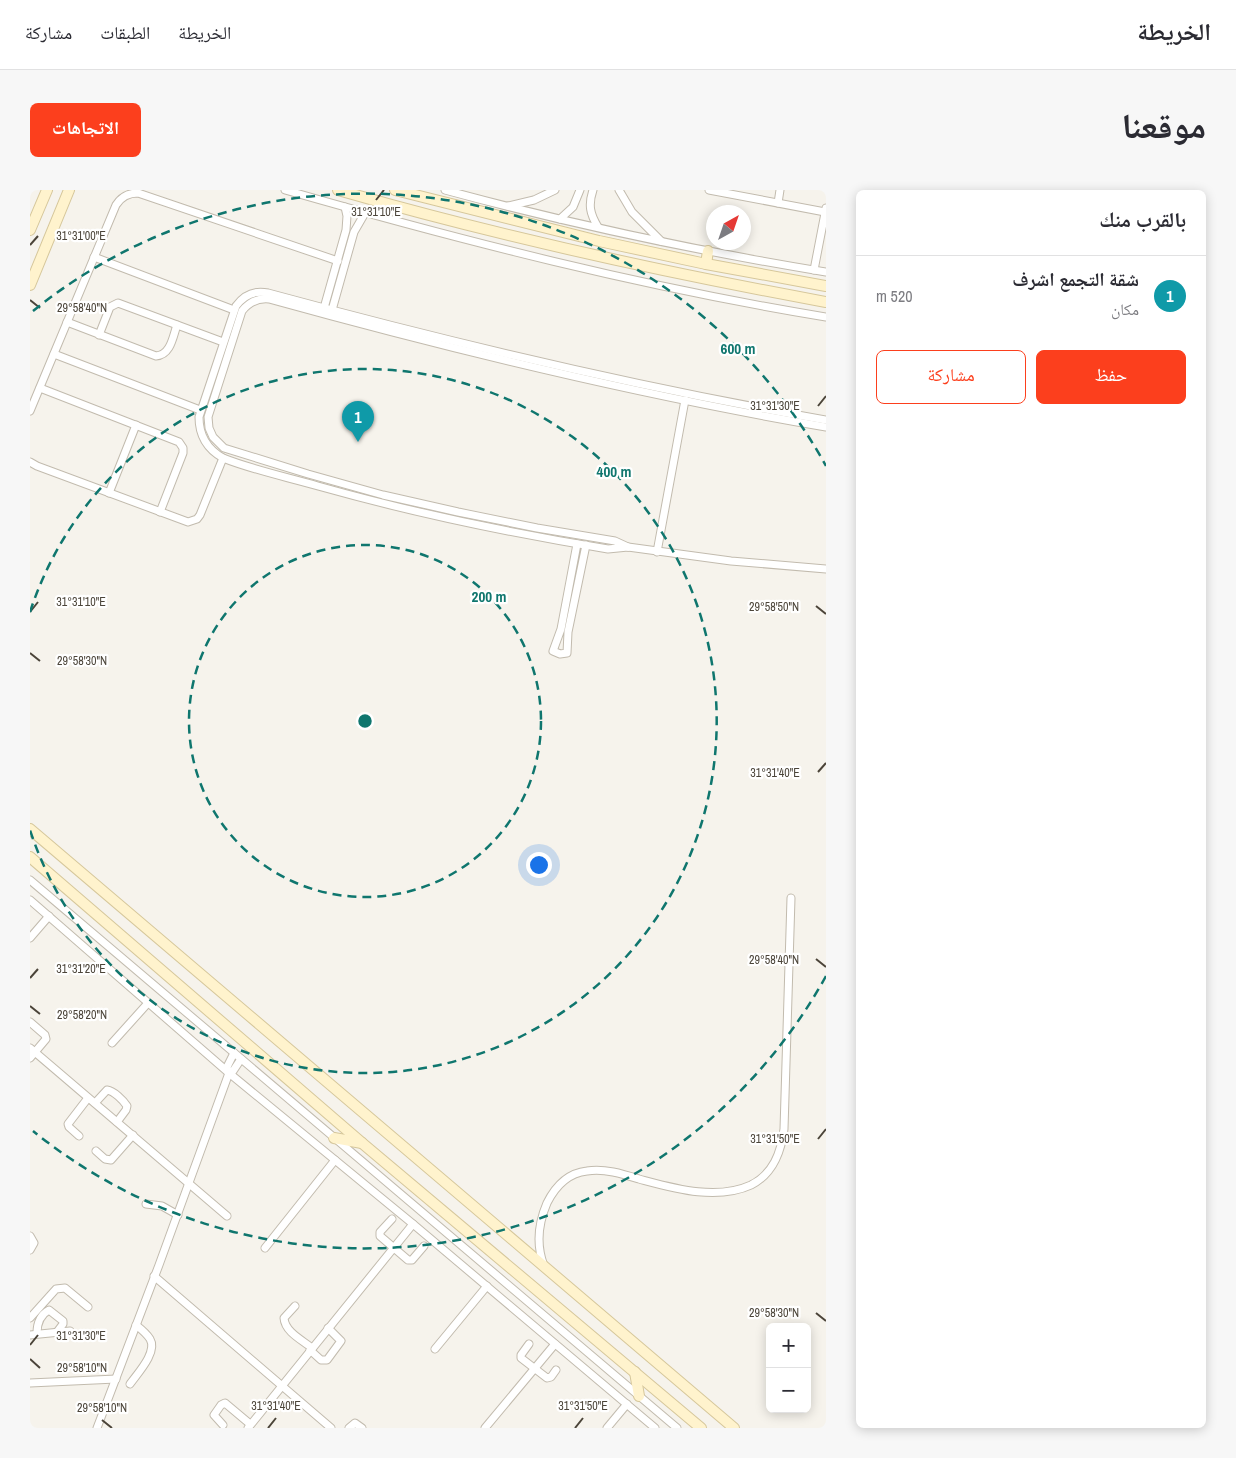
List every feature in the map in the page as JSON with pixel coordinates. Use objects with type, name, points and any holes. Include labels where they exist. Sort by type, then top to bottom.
[{"type":"street","points":[[30,230],[47,190]]},
{"type":"street","points":[[30,285],[69,190]]},
{"type":"street","points":[[285,190],[365,213],[523,253],[669,287],[755,305],[826,317]]},
{"type":"street","points":[[338,190],[540,242],[826,302]]},
{"type":"street","points":[[395,190],[552,230],[706,264],[826,286]]},
{"type":"street","points":[[445,190],[506,207],[661,241],[826,272]]},
{"type":"street","points":[[506,207],[534,200],[555,190]]},
{"type":"street","points":[[560,219],[573,207],[580,190]]},
{"type":"street","points":[[593,190],[590,208],[592,218],[598,227]]},
{"type":"street","points":[[619,190],[632,212],[661,241]]},
{"type":"street","points":[[709,190],[826,210],[814,270]]},
{"type":"street","points":[[778,203],[780,190]]},
{"type":"street","points":[[30,411],[116,205],[123,197],[133,193],[138,194],[338,261]]},
{"type":"street","points":[[332,310],[345,249],[347,226],[345,207]]},
{"type":"street","points":[[321,310],[338,261],[365,213]]},
{"type":"street","points":[[347,226],[356,228]]},
{"type":"street","points":[[706,264],[708,251]]},
{"type":"street","points":[[94,257],[234,310]]},
{"type":"street","points":[[769,291],[772,284],[772,276]]},
{"type":"street","points":[[786,294],[789,280]]},
{"type":"street","points":[[628,547],[613,549],[577,544],[412,511],[223,458],[208,446],[202,435],[199,423],[200,410],[238,302],[245,296],[259,292],[268,293],[424,341],[826,427]]},
{"type":"street","points":[[549,368],[332,310],[321,310],[265,299],[252,302],[240,315],[209,412],[208,422],[213,437],[220,445],[229,450],[345,485],[414,502],[537,528],[615,541],[628,547],[657,552],[731,562],[826,569]]},
{"type":"street","points":[[99,335],[110,308],[118,303],[223,342]]},
{"type":"street","points":[[67,322],[153,356],[165,354],[177,324]]},
{"type":"street","points":[[54,354],[200,410]]},
{"type":"street","points":[[627,385],[685,400],[771,414],[826,420]]},
{"type":"street","points":[[40,388],[177,441],[183,448],[182,455],[160,512]]},
{"type":"street","points":[[657,552],[685,400]]},
{"type":"street","points":[[109,493],[136,425]]},
{"type":"street","points":[[30,462],[183,521],[193,521],[197,519],[202,511],[223,458]]},
{"type":"street","points":[[259,468],[261,460]]},
{"type":"street","points":[[412,511],[414,502]]},
{"type":"street","points":[[536,537],[537,528]]},
{"type":"street","points":[[577,544],[561,629],[553,651],[560,654],[567,653],[568,632],[586,545]]},
{"type":"street","points":[[30,829],[734,1428]]},
{"type":"street","points":[[30,857],[362,1142],[701,1428]]},
{"type":"street","points":[[30,880],[676,1428]]},
{"type":"street","points":[[544,1266],[539,1244],[542,1216],[557,1188],[577,1174],[588,1171],[609,1172],[681,1189],[715,1192],[737,1190],[749,1186],[766,1176],[773,1166],[780,1149],[784,1130],[791,898]]},
{"type":"street","points":[[30,900],[229,1073],[413,1224],[655,1428]]},
{"type":"street","points":[[30,938],[49,916]]},
{"type":"street","points":[[112,1043],[148,1003]]},
{"type":"street","points":[[30,1022],[46,1037],[46,1041],[33,1050],[30,1058]]},
{"type":"street","points":[[33,1050],[227,1216]]},
{"type":"street","points":[[97,1428],[178,1215],[229,1073],[227,1067],[234,1053]]},
{"type":"street","points":[[229,1073],[234,1071],[241,1059]]},
{"type":"street","points":[[94,1103],[107,1090],[125,1102],[126,1110],[117,1122]]},
{"type":"street","points":[[80,1136],[69,1127],[68,1122],[88,1098]]},
{"type":"street","points":[[96,1151],[105,1159],[111,1160],[133,1135]]},
{"type":"street","points":[[334,1138],[362,1142]]},
{"type":"street","points":[[265,1248],[335,1160]]},
{"type":"street","points":[[146,1204],[162,1206],[178,1215]]},
{"type":"street","points":[[392,1219],[380,1235],[406,1259],[411,1260],[424,1246]]},
{"type":"street","points":[[223,1425],[214,1416],[221,1405],[225,1403],[249,1426],[413,1224]]},
{"type":"street","points":[[30,1236],[34,1243],[30,1250]]},
{"type":"street","points":[[154,1276],[331,1428]]},
{"type":"street","points":[[435,1349],[487,1286]]},
{"type":"street","points":[[30,1318],[56,1289],[60,1288],[65,1288],[88,1307]]},
{"type":"street","points":[[295,1306],[284,1318],[287,1328],[321,1360],[327,1360],[341,1341],[328,1328]]},
{"type":"street","points":[[57,1332],[63,1321],[49,1310],[46,1311],[38,1322],[34,1334],[70,1331]]},
{"type":"street","points":[[130,1384],[151,1354],[153,1347],[151,1339],[136,1324]]},
{"type":"street","points":[[529,1344],[520,1357],[547,1378],[551,1377],[556,1370]]},
{"type":"street","points":[[485,1428],[555,1344]]},
{"type":"street","points":[[635,1372],[639,1396]]},
{"type":"street","points":[[30,1383],[116,1379]]},
{"type":"street","points":[[607,1428],[627,1404]]},
{"type":"street","points":[[349,1428],[355,1423],[362,1428]]},
{"type":"place","name":"شقة التجمع اشرف","points":[[358,442]]}]
